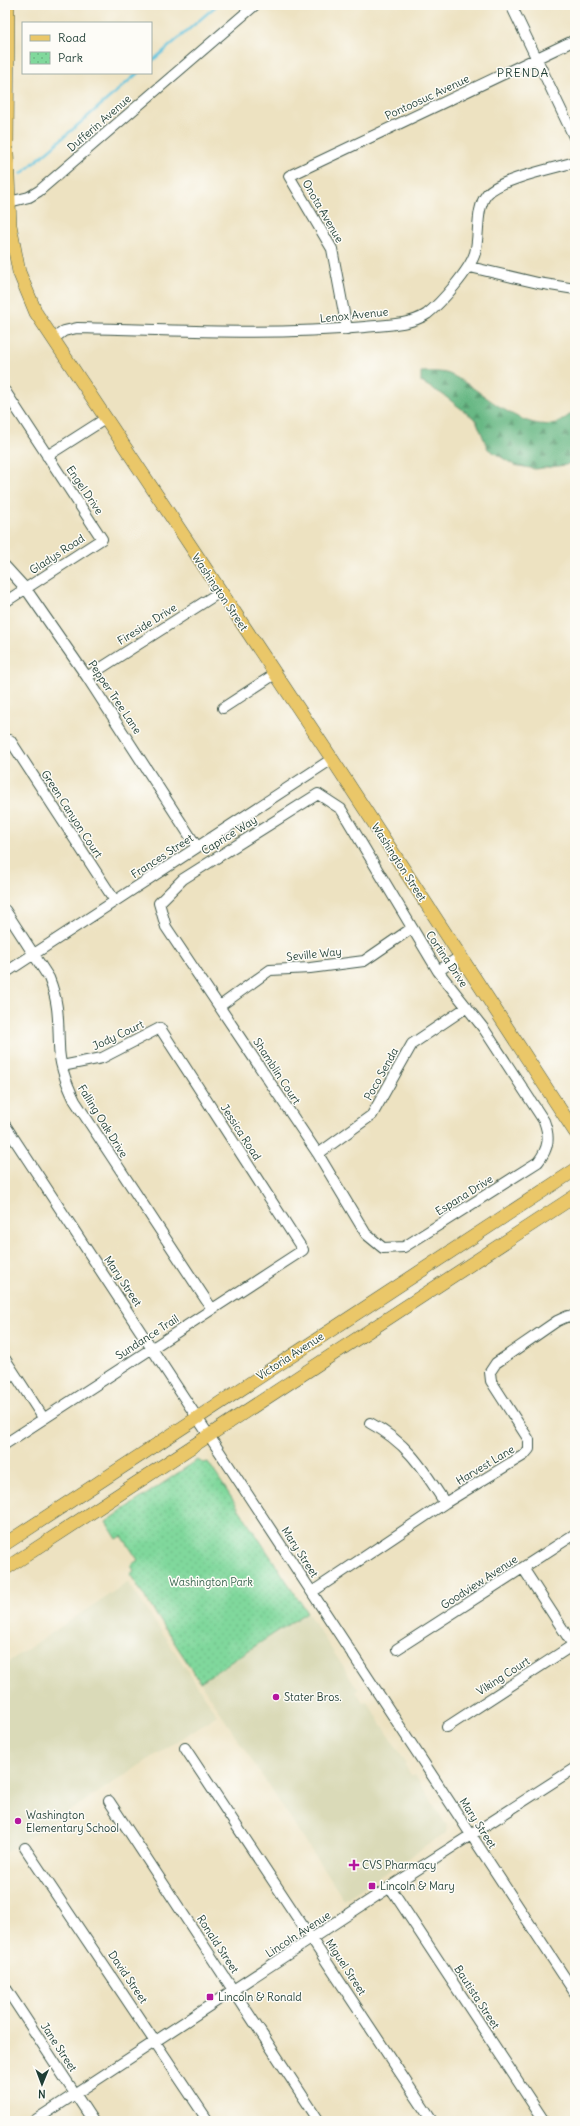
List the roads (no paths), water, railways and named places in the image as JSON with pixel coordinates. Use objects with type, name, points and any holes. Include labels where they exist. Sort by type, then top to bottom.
[{"type":"main road","name":"Washington Street","points":[[8,5],[10,225],[19,272],[36,312],[105,419],[332,759],[575,1132]]},
{"type":"main road","name":"Victoria Avenue","points":[[5,1544],[575,1170]]},
{"type":"main road","name":"Victoria Avenue","points":[[5,1569],[575,1196]]},
{"type":"street","name":"Dufferin Avenue","points":[[9,202],[30,197],[39,191],[255,5]]},
{"type":"street","points":[[511,5],[575,139]]},
{"type":"street","name":"Pontoosuc Avenue","points":[[289,176],[575,40]]},
{"type":"street","name":"Lenox Avenue","points":[[53,339],[64,331],[77,328],[293,332],[347,329],[403,322],[425,315],[470,267],[475,252],[481,205],[488,194],[511,181],[575,162]]},
{"type":"street","name":"Onota Avenue","points":[[289,176],[332,249],[347,329]]},
{"type":"street","points":[[470,267],[538,283],[575,288]]},
{"type":"street","name":"Engel Drive","points":[[5,391],[102,538]]},
{"type":"street","points":[[47,456],[105,419]]},
{"type":"street","name":"Gladys Road","points":[[5,602],[102,538]]},
{"type":"street","name":"Pepper Tree Lane","points":[[5,566],[26,589],[87,677],[197,847]]},
{"type":"street","name":"Fireside Drive","points":[[87,677],[220,592]]},
{"type":"street","points":[[223,708],[275,674]]},
{"type":"street","name":"Green Canyon Court","points":[[10,740],[115,901]]},
{"type":"street","name":"Frances Street","points":[[5,973],[332,759]]},
{"type":"street","name":"Caprice Way","points":[[159,903],[183,879],[318,794]]},
{"type":"street","name":"Cortina Drive","points":[[318,794],[341,809],[438,971],[484,1028],[544,1121],[548,1134],[548,1144]]},
{"type":"street","name":"Shamblin Court","points":[[159,903],[166,927],[318,1154],[366,1234],[383,1248]]},
{"type":"street","name":"Falling Oak Drive","points":[[5,910],[34,954],[54,990],[58,1006],[59,1045],[65,1083],[74,1100],[212,1309]]},
{"type":"street","name":"Seville Way","points":[[220,1006],[270,970],[364,961],[412,928]]},
{"type":"street","points":[[438,971],[460,956]]},
{"type":"street","name":"Poco Senda","points":[[318,1154],[372,1116],[412,1044],[467,1007]]},
{"type":"street","name":"Jody Court","points":[[62,1066],[102,1058],[160,1028]]},
{"type":"street","name":"Jessica Road","points":[[160,1028],[303,1250]]},
{"type":"street","name":"Mary Street","points":[[5,1125],[153,1348],[209,1436],[575,1993]]},
{"type":"street","name":"Espana Drive","points":[[383,1248],[404,1247],[417,1239],[538,1162],[548,1144]]},
{"type":"street","name":"Sundance Trail","points":[[5,1444],[303,1250]]},
{"type":"street","name":"Harvest Lane","points":[[312,1592],[445,1503],[524,1455],[529,1449],[529,1440],[491,1381],[490,1372],[496,1363],[557,1321],[568,1316],[575,1319]]},
{"type":"street","points":[[5,1359],[44,1419]]},
{"type":"street","points":[[370,1423],[403,1445],[418,1461],[445,1503]]},
{"type":"street","name":"Goodview Avenue","points":[[396,1649],[575,1534]]},
{"type":"street","points":[[524,1568],[574,1646]]},
{"type":"street","name":"Viking Court","points":[[446,1727],[574,1646]]},
{"type":"street","name":"Miguel Street","points":[[185,1748],[432,2121]]},
{"type":"street","name":"Lincoln Avenue","points":[[34,2121],[234,1991],[390,1887],[575,1768]]},
{"type":"street","name":"Ronald Street","points":[[109,1801],[319,2121]]},
{"type":"street","name":"David Street","points":[[26,1848],[208,2121]]},
{"type":"street","name":"Bautista Street","points":[[390,1887],[544,2121]]},
{"type":"street","name":"Jane Street","points":[[5,1986],[93,2121]]},
{"type":"waterway","points":[[152,61],[217,5]]},
{"type":"waterway","points":[[21,174],[137,74]]},
{"type":"place","name":"Stater Bros.","points":[[276,1697]]},
{"type":"place","name":"Washington Elementary School","points":[[18,1821]]},
{"type":"place","name":"CVS Pharmacy","points":[[354,1865]]},
{"type":"place","name":"Lincoln & Mary","points":[[372,1886]]},
{"type":"place","name":"Lincoln & Ronald","points":[[210,1997]]},
{"type":"district","name":"PRENDA","points":[[523,73]]},
{"type":"park label","name":"Washington Park","points":[[211,1582]]}]
